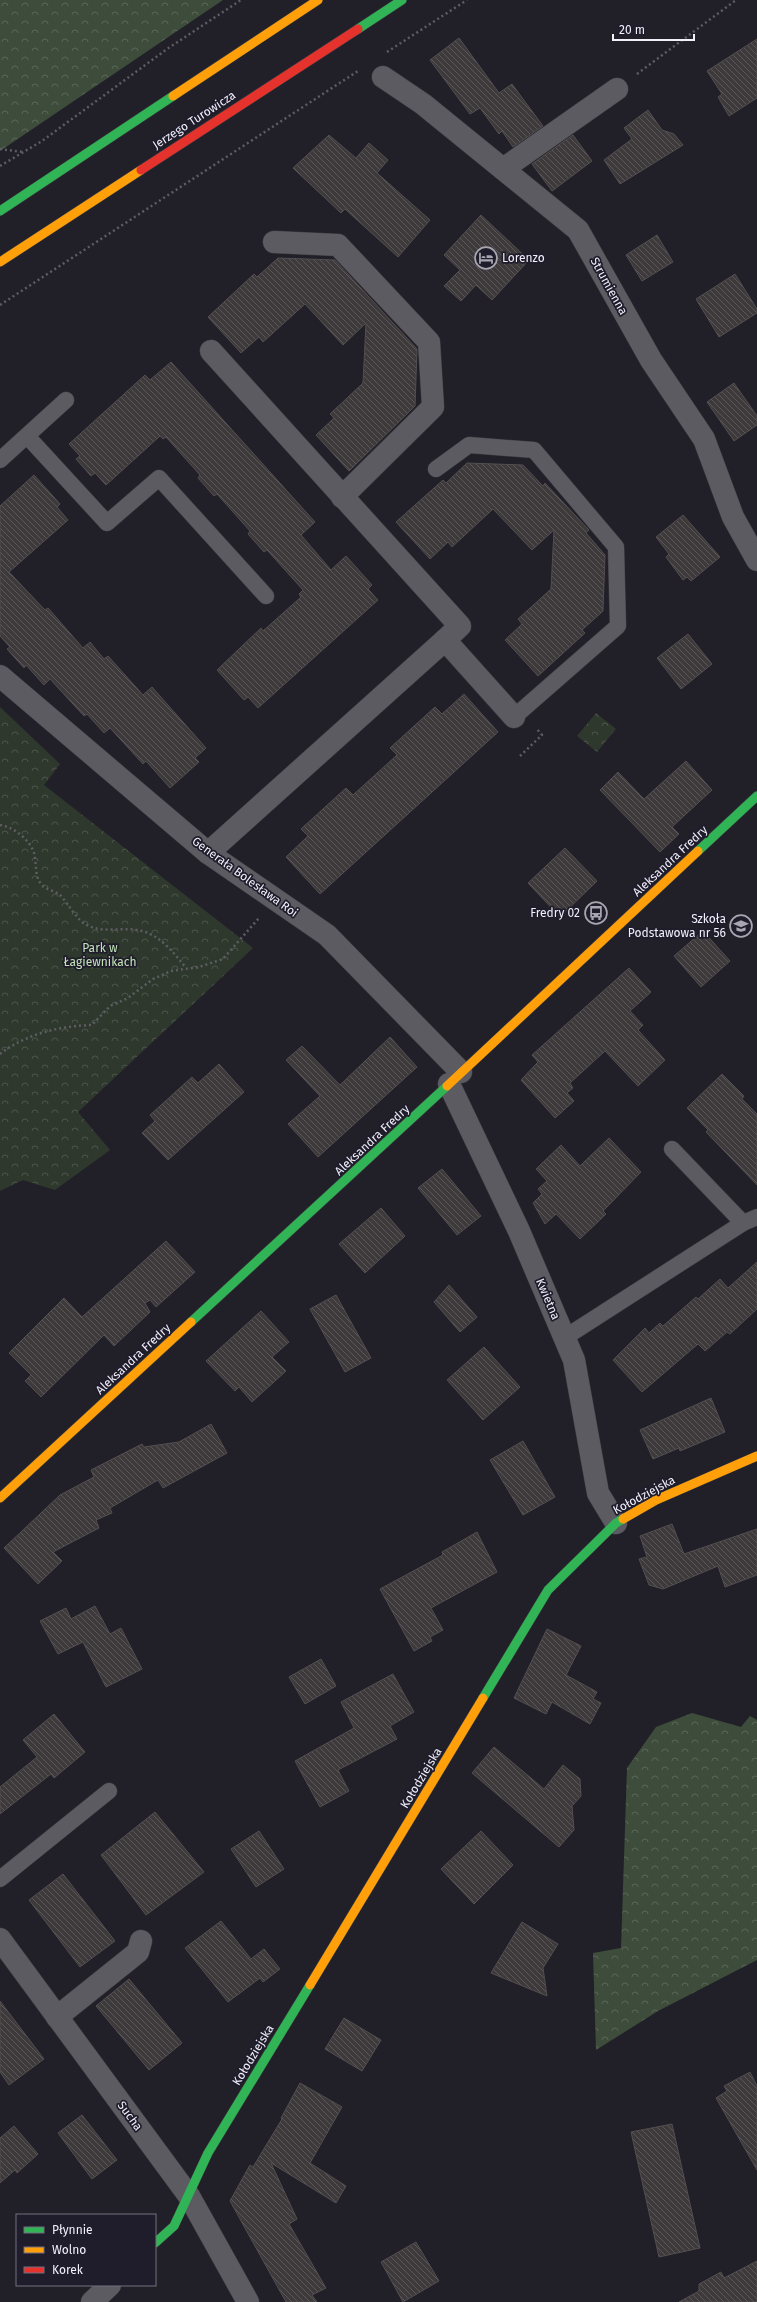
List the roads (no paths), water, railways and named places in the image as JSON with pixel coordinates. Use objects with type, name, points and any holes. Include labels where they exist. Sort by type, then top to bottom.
[{"type":"street","points":[[0,211],[318,0]]},
{"type":"street","name":"Jerzego Turowicza","points":[[0,262],[402,0]]},
{"type":"street","name":"Strumienna","points":[[382,67],[423,104],[578,230],[651,360],[704,440],[733,517],[757,560]]},
{"type":"street","points":[[502,169],[617,89]]},
{"type":"street","points":[[274,242],[338,245],[429,342],[432,407],[342,496]]},
{"type":"street","points":[[208,853],[460,626],[211,351]]},
{"type":"street","points":[[445,640],[514,717]]},
{"type":"street","name":"Generała Bolesława Roi","points":[[0,676],[208,853],[327,935],[455,1078]]},
{"type":"street","name":"Aleksandra Fredry","points":[[0,1498],[455,1078],[757,796]]},
{"type":"street","name":"Kwietna","points":[[455,1078],[574,1360],[598,1493],[616,1523]]},
{"type":"street","name":"Kołodziejska","points":[[156,2242],[174,2226],[208,2153],[548,1590],[616,1523],[656,1500],[757,1456]]},
{"type":"street","name":"Sucha","points":[[0,1939],[189,2196],[248,2302]]},
{"type":"street","points":[[57,2017],[143,1948]]},
{"type":"street","points":[[92,2302],[109,2286]]},
{"type":"lane","points":[[0,460],[66,400]]},
{"type":"lane","points":[[27,436],[107,524],[159,478],[266,596]]},
{"type":"lane","points":[[436,469],[469,445],[534,450],[616,547],[618,626],[514,717]]},
{"type":"lane","points":[[564,1338],[750,1220],[672,1149]]},
{"type":"lane","points":[[0,1879],[109,1792]]},
{"type":"place","name":"Lorenzo","points":[[486,258]]},
{"type":"place","name":"Fredry 02","points":[[596,913]]},
{"type":"place","name":"Szkoła Podstawowa nr 56","points":[[741,926]]},
{"type":"park label","name":"Park w Łagiewnikach","points":[[100,955]]}]
